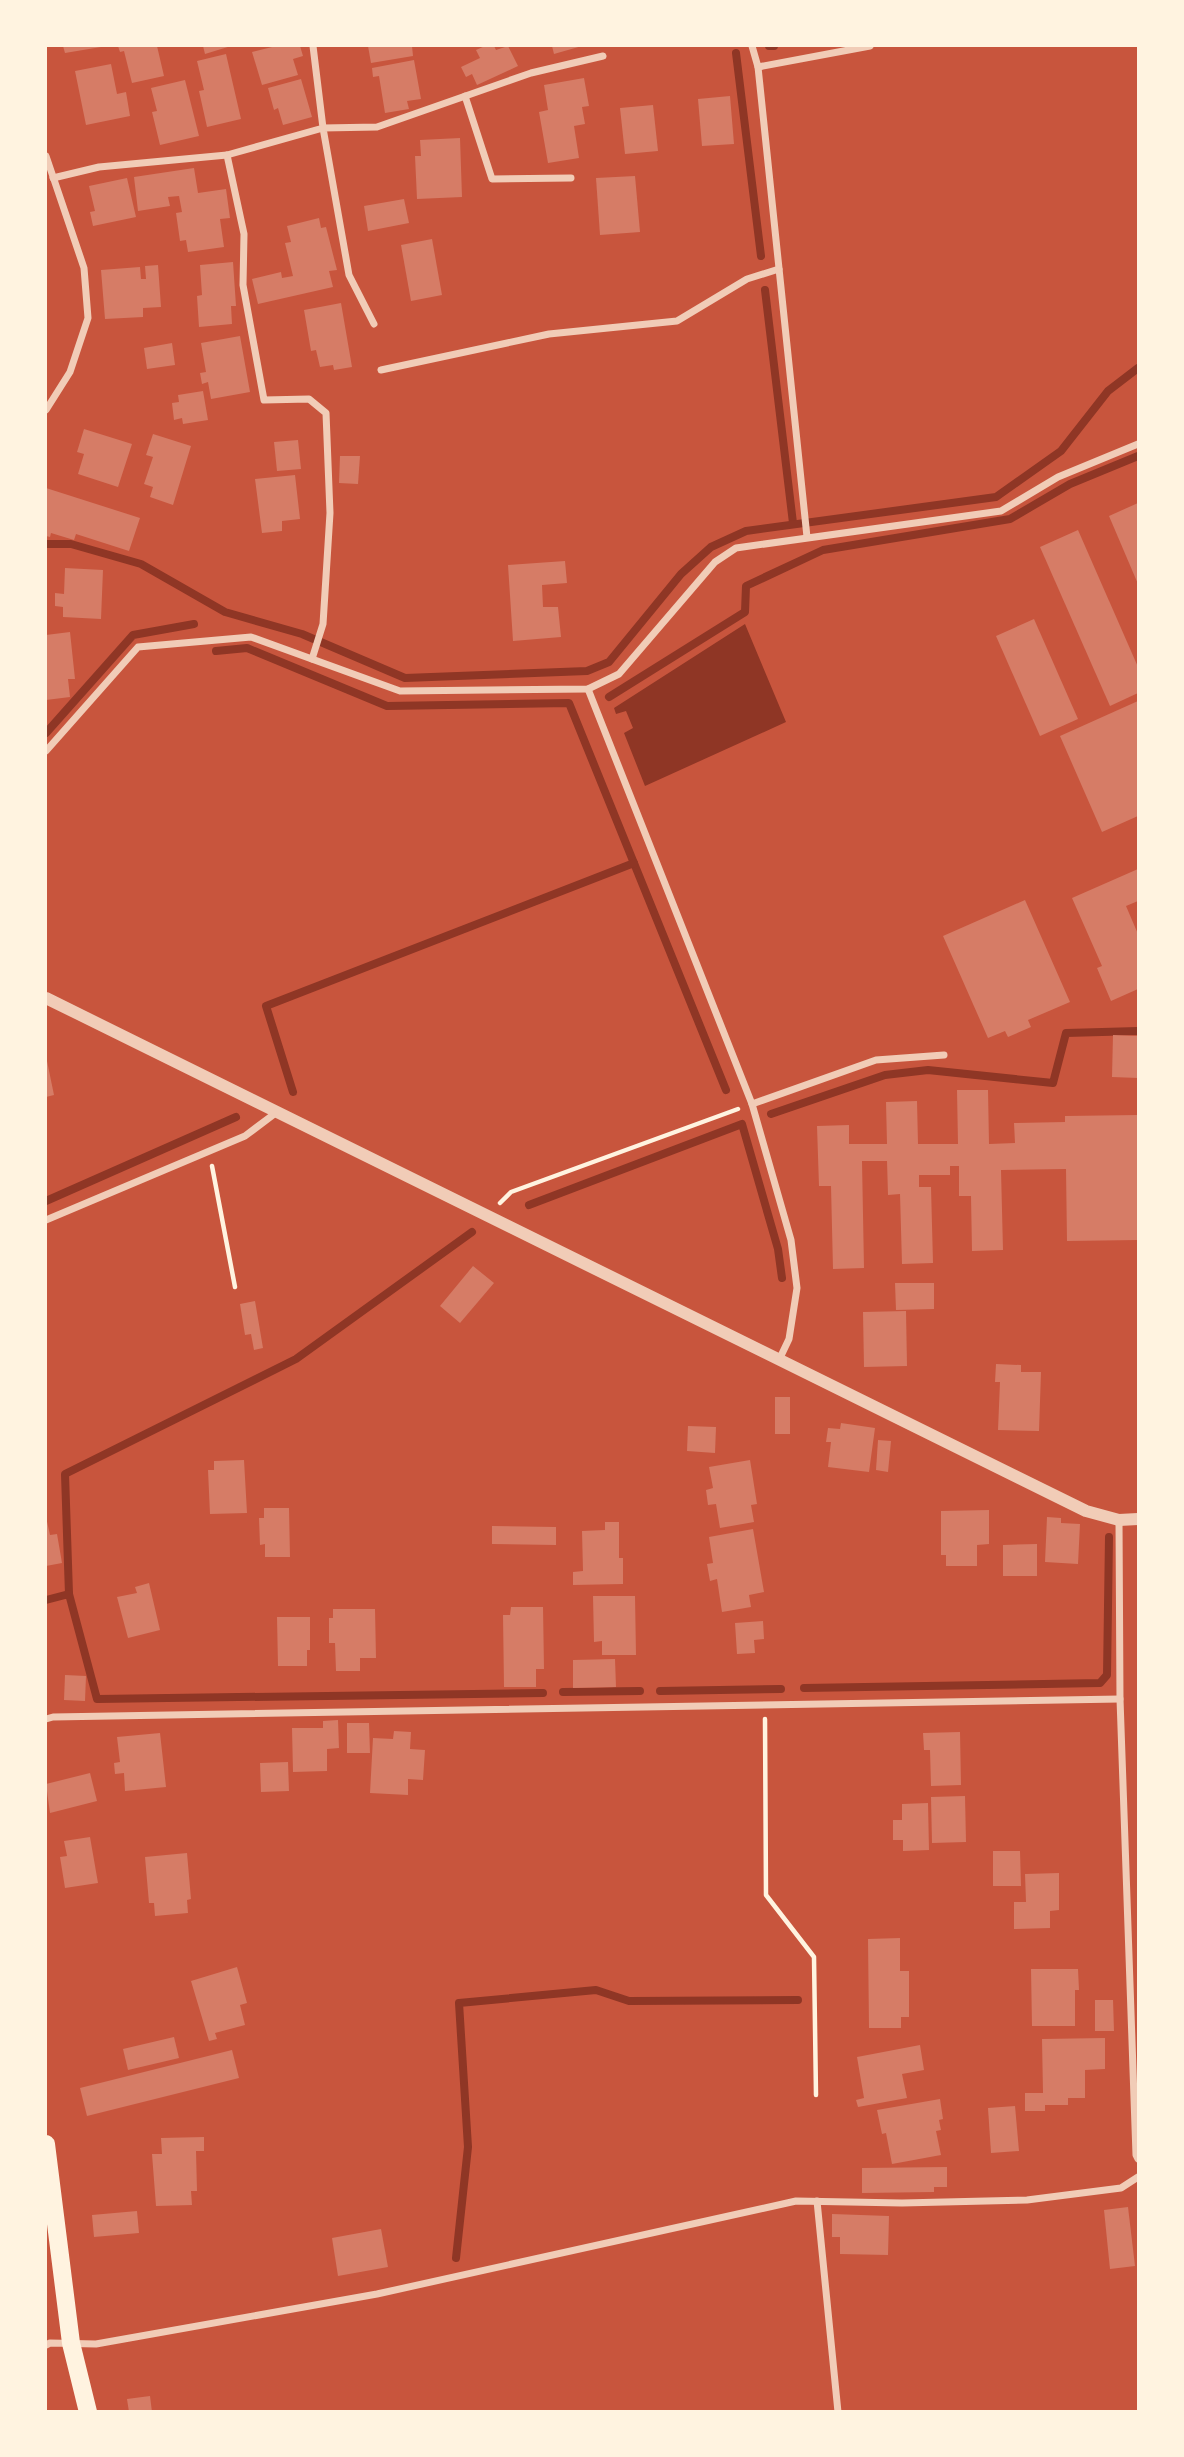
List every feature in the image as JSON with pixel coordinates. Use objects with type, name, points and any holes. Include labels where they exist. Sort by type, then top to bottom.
[{"type":"main road","points":[[46,2144],[71,2343],[88,2412]]},
{"type":"street","points":[[313,46],[323,128],[349,275],[374,324]]},
{"type":"street","points":[[752,46],[758,67],[807,537]]},
{"type":"street","points":[[758,67],[870,46]]},
{"type":"street","points":[[53,178],[99,167],[227,155],[323,128],[377,127],[531,73],[603,55]]},
{"type":"street","points":[[465,96],[492,178],[571,178]]},
{"type":"street","points":[[227,155],[244,234],[243,285],[264,400],[310,399],[326,413],[330,513],[323,624],[312,659]]},
{"type":"street","points":[[46,156],[84,268],[88,318],[70,372],[46,410]]},
{"type":"street","points":[[380,370],[549,334],[677,321],[747,279],[779,269]]},
{"type":"street","points":[[46,751],[138,647],[250,637],[400,691],[588,689],[619,674],[715,562],[736,548],[1001,511],[1058,477],[1139,444]]},
{"type":"street","points":[[588,689],[752,1104],[791,1240],[797,1288],[789,1339],[779,1360]]},
{"type":"street","points":[[46,998],[1086,1511],[1119,1521],[1139,1519]]},
{"type":"street","points":[[752,1104],[876,1060],[944,1055]]},
{"type":"street","points":[[46,1220],[245,1136],[277,1112]]},
{"type":"street","points":[[1119,1521],[1120,1699],[1136,2155],[1139,2159]]},
{"type":"street","points":[[46,1720],[52,1717],[1120,1699]]},
{"type":"street","points":[[46,2346],[50,2343],[96,2344],[377,2294],[796,2201],[902,2203],[1027,2200],[1121,2188],[1139,2177]]},
{"type":"street","points":[[817,2201],[838,2412]]},
{"type":"path","points":[[487,1216],[511,1192],[752,1104]]},
{"type":"path","points":[[209,1151],[236,1287]]},
{"type":"path","points":[[765,1704],[766,1895],[814,1957],[816,2095]]},
{"type":"shaded area","points":[[745,624],[786,722],[645,786],[624,733],[633,728],[626,711],[616,714],[614,708]]},
{"type":"building","points":[[63,46],[101,46],[101,47],[65,53]]},
{"type":"building","points":[[118,46],[157,46],[164,76],[132,83],[124,51],[120,52]]},
{"type":"building","points":[[203,46],[231,46],[205,54]]},
{"type":"building","points":[[276,46],[300,46],[303,56],[293,59],[298,75],[262,85],[252,52]]},
{"type":"building","points":[[368,46],[412,46],[413,56],[371,63]]},
{"type":"building","points":[[494,46],[496,50],[508,46],[518,66],[477,85],[472,74],[466,77],[461,67],[480,58],[476,50]]},
{"type":"building","points":[[552,46],[582,46],[554,54]]},
{"type":"building","points":[[226,54],[241,119],[207,127],[199,91],[204,90],[197,61]]},
{"type":"building","points":[[414,60],[421,99],[407,101],[409,109],[385,113],[379,76],[373,77],[372,68]]},
{"type":"building","points":[[111,64],[117,94],[126,92],[130,116],[86,125],[75,71]]},
{"type":"building","points":[[584,78],[589,106],[582,107],[585,124],[574,126],[579,158],[548,163],[539,112],[548,110],[544,85]]},
{"type":"building","points":[[301,79],[312,117],[283,125],[278,108],[274,110],[268,88]]},
{"type":"building","points":[[185,80],[199,136],[160,145],[152,112],[157,111],[151,88]]},
{"type":"building","points":[[730,96],[734,144],[702,146],[698,99]]},
{"type":"building","points":[[653,105],[658,151],[625,154],[620,108]]},
{"type":"building","points":[[460,138],[462,197],[417,199],[415,156],[421,156],[420,140]]},
{"type":"building","points":[[194,168],[198,193],[226,189],[230,218],[220,219],[224,247],[188,252],[186,240],[180,241],[176,213],[182,212],[179,196],[168,197],[170,206],[138,211],[134,177]]},
{"type":"building","points":[[635,176],[640,232],[600,235],[596,178]]},
{"type":"building","points":[[127,178],[136,217],[93,226],[90,212],[95,211],[89,186]]},
{"type":"building","points":[[404,199],[409,223],[368,231],[364,206]]},
{"type":"building","points":[[319,218],[321,228],[326,227],[337,270],[329,271],[333,287],[258,304],[252,279],[281,272],[282,278],[293,276],[285,243],[291,242],[287,226]]},
{"type":"building","points":[[432,239],[442,295],[411,301],[401,245]]},
{"type":"building","points":[[233,262],[236,306],[231,306],[232,324],[199,327],[197,296],[202,295],[200,265]]},
{"type":"building","points":[[158,265],[161,307],[143,308],[143,317],[105,319],[101,270],[140,267],[141,279],[146,279],[145,266]]},
{"type":"building","points":[[341,303],[352,367],[334,370],[333,365],[320,367],[316,350],[311,351],[304,310]]},
{"type":"building","points":[[240,336],[250,392],[211,399],[208,382],[202,384],[200,373],[206,372],[201,343]]},
{"type":"building","points":[[172,343],[175,365],[147,369],[144,348]]},
{"type":"building","points":[[203,391],[208,420],[183,424],[182,418],[174,420],[172,403],[179,402],[178,395]]},
{"type":"building","points":[[84,429],[132,444],[118,487],[78,474],[84,454],[77,452]]},
{"type":"building","points":[[153,434],[191,446],[173,505],[150,497],[153,487],[144,484],[153,457],[146,455]]},
{"type":"building","points":[[298,440],[301,469],[277,471],[274,442]]},
{"type":"building","points":[[340,456],[360,456],[358,484],[339,483]]},
{"type":"building","points":[[295,475],[300,519],[282,521],[282,531],[262,533],[255,479]]},
{"type":"building","points":[[46,488],[140,518],[129,551],[76,534],[74,540],[51,533],[50,537],[46,536]]},
{"type":"building","points":[[1138,503],[1138,584],[1109,516]]},
{"type":"building","points":[[1078,530],[1138,667],[1138,693],[1110,706],[1040,547]]},
{"type":"building","points":[[565,561],[567,583],[542,585],[543,607],[558,607],[561,637],[513,641],[508,565]]},
{"type":"building","points":[[65,568],[103,570],[101,619],[63,617],[63,607],[55,606],[55,593],[64,594]]},
{"type":"building","points":[[1034,619],[1078,719],[1040,736],[996,636]]},
{"type":"building","points":[[70,632],[75,679],[68,679],[70,697],[46,700],[46,635]]},
{"type":"building","points":[[1138,701],[1138,816],[1102,832],[1060,736]]},
{"type":"building","points":[[1138,869],[1138,901],[1126,906],[1138,934],[1138,989],[1111,1001],[1097,968],[1102,966],[1072,898]]},
{"type":"building","points":[[1025,900],[1070,1002],[1028,1020],[1031,1027],[1008,1037],[1005,1031],[988,1038],[943,936]]},
{"type":"building","points":[[1113,1035],[1138,1036],[1138,1078],[1112,1077]]},
{"type":"building","points":[[46,1062],[54,1095],[46,1097]]},
{"type":"building","points":[[957,1090],[988,1090],[989,1144],[1015,1143],[1014,1123],[1065,1122],[1065,1116],[1138,1115],[1138,1240],[1067,1241],[1066,1169],[1001,1170],[1003,1250],[972,1251],[971,1196],[959,1196],[959,1166],[950,1166],[950,1175],[919,1175],[919,1187],[931,1187],[933,1263],[902,1264],[900,1194],[888,1195],[887,1161],[862,1161],[864,1268],[833,1269],[831,1186],[819,1186],[817,1126],[849,1125],[849,1144],[887,1144],[886,1102],[917,1101],[918,1144],[958,1144]]},
{"type":"building","points":[[473,1266],[494,1283],[460,1323],[440,1306]]},
{"type":"building","points":[[895,1283],[934,1283],[934,1309],[896,1310]]},
{"type":"building","points":[[255,1301],[263,1348],[254,1350],[251,1334],[245,1335],[240,1304]]},
{"type":"building","points":[[906,1311],[907,1366],[864,1367],[863,1312]]},
{"type":"building","points":[[996,1364],[1021,1365],[1021,1372],[1041,1372],[1039,1431],[998,1430],[1000,1382],[995,1382]]},
{"type":"building","points":[[775,1397],[790,1397],[790,1434],[775,1434]]},
{"type":"building","points":[[841,1423],[875,1428],[869,1472],[828,1467],[831,1442],[826,1442],[828,1428],[840,1429]]},
{"type":"building","points":[[688,1426],[716,1427],[715,1453],[687,1451]]},
{"type":"building","points":[[878,1440],[891,1441],[888,1472],[876,1470]]},
{"type":"building","points":[[244,1460],[247,1513],[210,1514],[208,1470],[214,1470],[214,1461]]},
{"type":"building","points":[[750,1460],[757,1504],[751,1505],[754,1522],[720,1528],[716,1504],[708,1505],[706,1490],[713,1488],[709,1467]]},
{"type":"building","points":[[264,1508],[289,1508],[290,1557],[265,1557],[265,1544],[260,1545],[259,1518],[264,1518]]},
{"type":"building","points":[[989,1510],[989,1544],[977,1545],[977,1566],[946,1566],[946,1555],[941,1555],[941,1511]]},
{"type":"building","points":[[46,1517],[50,1535],[57,1534],[62,1563],[46,1566]]},
{"type":"building","points":[[1047,1517],[1061,1518],[1061,1523],[1080,1524],[1078,1564],[1045,1562]]},
{"type":"building","points":[[605,1522],[619,1522],[619,1558],[623,1558],[623,1584],[573,1585],[573,1572],[583,1571],[582,1531],[605,1530]]},
{"type":"building","points":[[492,1526],[556,1527],[556,1545],[492,1544]]},
{"type":"building","points":[[753,1529],[764,1592],[749,1595],[751,1607],[722,1612],[717,1579],[710,1581],[707,1564],[713,1563],[709,1537]]},
{"type":"building","points":[[1037,1544],[1037,1576],[1003,1576],[1003,1545]]},
{"type":"building","points":[[149,1583],[160,1630],[128,1638],[117,1597],[137,1593],[135,1587]]},
{"type":"building","points":[[593,1596],[635,1596],[636,1655],[602,1655],[602,1641],[594,1642]]},
{"type":"building","points":[[511,1607],[543,1607],[544,1669],[536,1669],[536,1687],[504,1687],[503,1615],[510,1615]]},
{"type":"building","points":[[333,1609],[375,1609],[376,1658],[360,1658],[360,1671],[336,1671],[335,1643],[329,1643],[329,1618],[333,1618]]},
{"type":"building","points":[[277,1617],[310,1617],[307,1666],[278,1666]]},
{"type":"building","points":[[763,1621],[764,1639],[754,1640],[755,1653],[737,1654],[735,1623]]},
{"type":"building","points":[[615,1659],[616,1687],[573,1688],[573,1660]]},
{"type":"building","points":[[65,1675],[86,1676],[85,1701],[64,1700]]},
{"type":"building","points":[[338,1720],[339,1748],[327,1749],[327,1771],[293,1772],[292,1728],[323,1728],[323,1721]]},
{"type":"building","points":[[347,1723],[369,1723],[370,1753],[347,1753]]},
{"type":"building","points":[[394,1731],[411,1732],[410,1749],[425,1750],[423,1780],[408,1779],[408,1795],[370,1793],[373,1738],[393,1739]]},
{"type":"building","points":[[960,1732],[961,1785],[931,1786],[930,1750],[924,1750],[923,1733]]},
{"type":"building","points":[[160,1733],[166,1787],[125,1791],[124,1773],[115,1774],[114,1763],[120,1762],[117,1737]]},
{"type":"building","points":[[288,1762],[289,1791],[261,1792],[260,1763]]},
{"type":"building","points":[[90,1773],[97,1801],[50,1813],[46,1784]]},
{"type":"building","points":[[965,1796],[966,1842],[932,1843],[931,1797]]},
{"type":"building","points":[[928,1803],[929,1850],[903,1851],[903,1840],[893,1840],[893,1820],[902,1820],[902,1804]]},
{"type":"building","points":[[90,1837],[98,1883],[65,1888],[60,1857],[67,1856],[64,1841]]},
{"type":"building","points":[[993,1851],[1020,1851],[1021,1886],[993,1886]]},
{"type":"building","points":[[187,1853],[191,1899],[187,1900],[188,1913],[155,1916],[154,1903],[149,1903],[145,1857]]},
{"type":"building","points":[[1059,1873],[1059,1910],[1050,1911],[1050,1928],[1014,1929],[1014,1902],[1026,1902],[1025,1874]]},
{"type":"building","points":[[900,1938],[900,1971],[909,1971],[909,2017],[901,2017],[901,2028],[869,2028],[868,1939]]},
{"type":"building","points":[[237,1967],[247,2003],[240,2005],[245,2025],[215,2033],[217,2039],[209,2041],[191,1981]]},
{"type":"building","points":[[1031,1969],[1078,1969],[1079,1990],[1075,1990],[1075,2026],[1032,2026]]},
{"type":"building","points":[[1095,2000],[1113,2000],[1114,2031],[1095,2031]]},
{"type":"building","points":[[174,2037],[179,2058],[128,2070],[123,2049]]},
{"type":"building","points":[[1105,2038],[1105,2069],[1085,2070],[1085,2098],[1068,2098],[1068,2105],[1045,2105],[1045,2111],[1025,2111],[1025,2093],[1043,2093],[1042,2039]]},
{"type":"building","points":[[920,2045],[924,2070],[902,2074],[907,2098],[858,2107],[856,2100],[864,2098],[857,2057]]},
{"type":"building","points":[[232,2050],[239,2078],[87,2116],[80,2088]]},
{"type":"building","points":[[940,2099],[943,2119],[939,2120],[941,2130],[936,2131],[941,2155],[892,2164],[886,2133],[882,2134],[877,2110]]},
{"type":"building","points":[[1015,2106],[1019,2151],[991,2153],[988,2108]]},
{"type":"building","points":[[204,2137],[204,2151],[196,2151],[197,2191],[191,2191],[192,2205],[156,2206],[152,2154],[162,2154],[161,2138]]},
{"type":"building","points":[[947,2167],[947,2187],[934,2187],[934,2192],[862,2193],[862,2168]]},
{"type":"building","points":[[1128,2207],[1135,2266],[1110,2269],[1104,2210]]},
{"type":"building","points":[[137,2211],[139,2233],[94,2237],[92,2215]]},
{"type":"building","points":[[832,2214],[889,2216],[888,2255],[840,2254],[840,2237],[832,2237]]},
{"type":"building","points":[[381,2229],[388,2267],[338,2276],[332,2238]]},
{"type":"building","points":[[150,2396],[152,2412],[129,2412],[127,2399]]},
{"type":"waterway","points":[[769,46],[774,46]]},
{"type":"waterway","points":[[736,53],[761,256]]},
{"type":"waterway","points":[[765,290],[793,523]]},
{"type":"waterway","points":[[46,544],[71,544],[141,564],[225,612],[302,634],[405,678],[587,671],[609,662],[681,574],[711,547],[746,531],[996,497],[1061,451],[1108,391],[1138,368]]},
{"type":"waterway","points":[[609,697],[745,612],[746,586],[823,550],[1010,519],[1070,484],[1138,456]]},
{"type":"waterway","points":[[46,733],[133,635],[194,624]]},
{"type":"waterway","points":[[216,651],[247,648],[387,706],[569,703],[726,1090]]},
{"type":"waterway","points":[[293,1092],[266,1006],[634,863]]},
{"type":"waterway","points":[[771,1114],[885,1075],[928,1070],[1053,1083],[1066,1033],[1138,1031]]},
{"type":"waterway","points":[[46,1201],[236,1117]]},
{"type":"waterway","points":[[529,1205],[742,1124],[778,1249],[782,1278]]},
{"type":"waterway","points":[[69,1594],[65,1474],[296,1359],[472,1232]]},
{"type":"waterway","points":[[804,1688],[1100,1683],[1107,1675],[1109,1537]]},
{"type":"waterway","points":[[46,1600],[69,1594],[97,1699],[543,1693]]},
{"type":"waterway","points":[[660,1691],[781,1689]]},
{"type":"waterway","points":[[563,1692],[640,1691]]},
{"type":"waterway","points":[[456,2258],[468,2147],[459,2003],[596,1990],[629,2001],[798,2000]]}]
